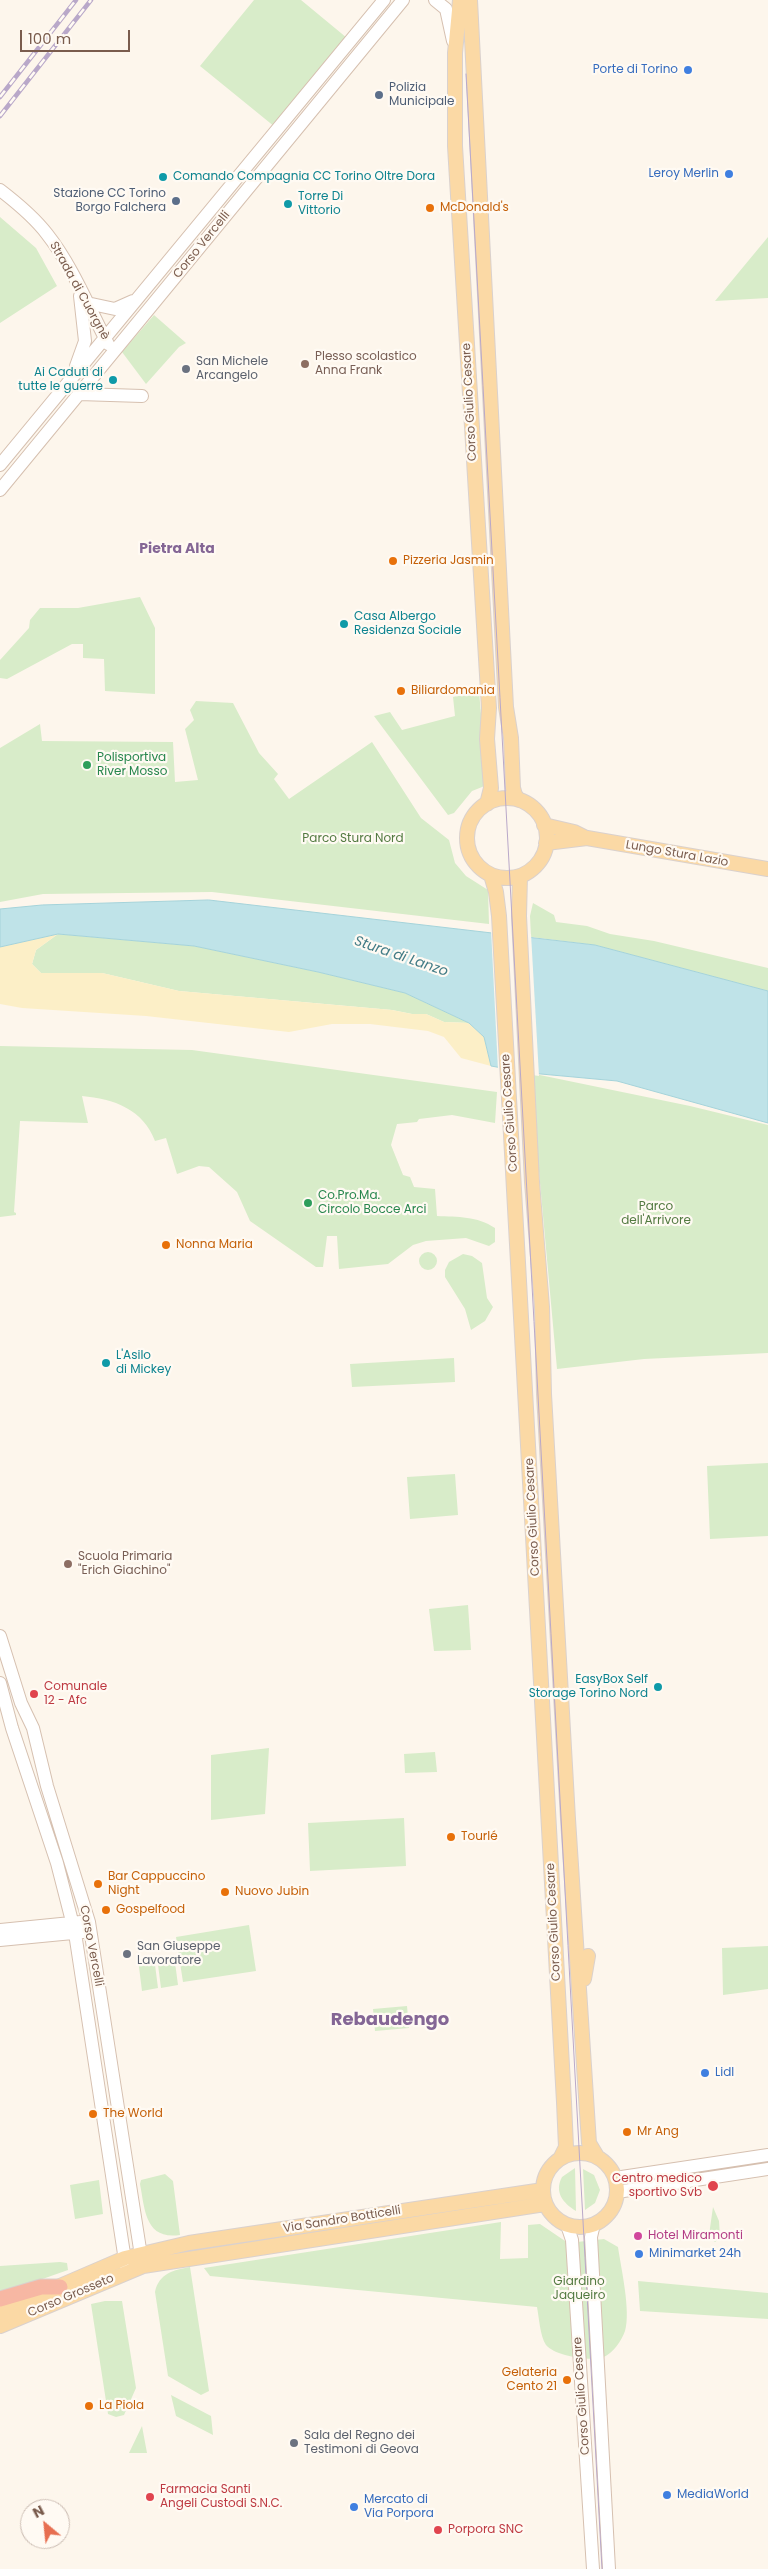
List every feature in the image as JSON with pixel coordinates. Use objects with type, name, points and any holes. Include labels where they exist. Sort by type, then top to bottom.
[{"type":"highway","points":[[0,2299],[41,2287],[60,2287]]},
{"type":"main road","name":"Corso Vercelli","points":[[0,465],[384,0]]},
{"type":"main road","name":"Corso Vercelli","points":[[0,490],[400,4],[407,0]]},
{"type":"main road","points":[[435,0],[446,9],[455,53]]},
{"type":"main road","name":"Corso Giulio Cesare","points":[[460,0],[455,53],[455,146],[489,708],[487,739],[491,788],[487,804]]},
{"type":"main road","name":"Corso Giulio Cesare","points":[[470,0],[506,707],[511,738],[513,788],[519,800]]},
{"type":"main road","name":"Strada di Cuorgnè","points":[[0,190],[28,213],[46,233],[66,262],[113,353]]},
{"type":"main road","points":[[68,385],[85,341],[80,289]]},
{"type":"main road","points":[[87,303],[115,309],[126,306],[141,295]]},
{"type":"main road","points":[[79,394],[142,396]]},
{"type":"main road","points":[[504,798],[519,800],[534,809],[544,825],[546,843],[538,864],[520,876],[504,878],[491,875],[474,862],[466,841],[469,825],[473,816],[487,804],[504,798]]},
{"type":"main road","name":"Lungo Stura Lazio","points":[[544,825],[574,832],[587,838],[768,869]]},
{"type":"main road","name":"Lungo Stura Lazio","points":[[546,843],[587,838]]},
{"type":"main road","name":"Corso Giulio Cesare","points":[[491,875],[496,892],[499,916],[563,2069],[566,2148],[560,2159]]},
{"type":"main road","name":"Corso Giulio Cesare","points":[[520,876],[519,916],[527,1088],[542,1307],[544,1394],[568,1819],[589,2143],[598,2158]]},
{"type":"main road","name":"Corso Vercelli","points":[[0,1636],[21,1703],[33,1728],[47,1786],[89,1926],[142,2260]]},
{"type":"main road","name":"Corso Vercelli","points":[[0,1683],[74,1928],[126,2272]]},
{"type":"main road","points":[[50,1926],[62,1913],[67,1900]]},
{"type":"main road","points":[[0,1930],[50,1926],[74,1928]]},
{"type":"main road","points":[[0,1940],[89,1926]]},
{"type":"main road","points":[[580,1991],[588,1956]]},
{"type":"main road","points":[[577,2153],[598,2158],[615,2178],[617,2192],[610,2212],[594,2224],[578,2228],[567,2225],[555,2218],[545,2204],[543,2190],[547,2173],[560,2159],[577,2153]]},
{"type":"main road","points":[[615,2178],[768,2155]]},
{"type":"main road","points":[[617,2192],[768,2169]]},
{"type":"main road","name":"Via Sandro Botticelli","points":[[142,2260],[189,2243],[543,2190]]},
{"type":"main road","name":"Via Sandro Botticelli","points":[[142,2260],[545,2204]]},
{"type":"main road","name":"Corso Giulio Cesare","points":[[594,2224],[590,2237],[609,2569]]},
{"type":"main road","name":"Corso Giulio Cesare","points":[[567,2225],[572,2240],[592,2569]]},
{"type":"main road","name":"Corso Grosseto","points":[[0,2312],[125,2258],[142,2260]]},
{"type":"main road","name":"Corso Grosseto","points":[[0,2326],[126,2272],[142,2260]]},
{"type":"green space","points":[[254,0],[301,0],[347,38],[275,127],[200,66]]},
{"type":"green space","points":[[0,217],[36,248],[57,286],[0,323]]},
{"type":"green space","points":[[768,237],[768,298],[715,301]]},
{"type":"green space","points":[[154,315],[186,343],[179,347],[146,384],[122,352]]},
{"type":"green space","points":[[140,597],[155,628],[155,694],[105,691],[104,659],[83,658],[83,644],[72,644],[7,679],[0,678],[0,660],[29,628],[30,620],[40,608],[78,608]]},
{"type":"green space","points":[[479,691],[487,785],[472,791],[454,813],[448,815],[374,716],[390,712],[402,730],[455,716],[453,697]]},
{"type":"green space","name":"Parco Stura Nord","points":[[196,701],[233,703],[259,753],[278,774],[274,779],[289,799],[372,742],[421,818],[449,840],[455,863],[466,876],[488,890],[489,924],[212,892],[43,894],[0,902],[0,748],[40,724],[42,741],[173,742],[175,782],[198,780],[185,729],[194,720],[190,710]]},
{"type":"green space","points":[[533,903],[554,915],[556,922],[587,926],[610,934],[654,941],[768,968],[768,991],[595,945],[531,937],[530,916]]},
{"type":"green space","points":[[58,934],[194,946],[318,972],[405,993],[469,1023],[444,1022],[426,1014],[412,1014],[392,1010],[179,991],[102,973],[41,973],[32,964],[36,950]]},
{"type":"green space","points":[[0,1046],[192,1050],[497,1092],[495,1123],[452,1115],[419,1119],[417,1122],[397,1124],[391,1145],[403,1175],[410,1177],[414,1187],[435,1189],[437,1216],[467,1218],[488,1224],[495,1228],[495,1242],[489,1246],[466,1238],[426,1241],[413,1245],[388,1264],[339,1269],[337,1236],[327,1236],[323,1267],[316,1267],[250,1221],[237,1192],[209,1167],[199,1166],[177,1174],[166,1138],[155,1141],[150,1130],[135,1113],[116,1103],[82,1096],[88,1123],[20,1121],[14,1212],[16,1215],[0,1217]]},
{"type":"green space","name":"Parco dell'Arrivore","points":[[530,1073],[690,1106],[768,1125],[768,1353],[644,1359],[557,1369]]},
{"type":"green space","points":[[424,1252],[432,1252],[437,1257],[435,1268],[424,1270],[419,1265],[419,1257]]},
{"type":"green space","points":[[463,1254],[472,1256],[482,1263],[487,1298],[493,1307],[485,1321],[471,1330],[465,1309],[445,1277],[445,1270],[449,1262]]},
{"type":"green space","points":[[454,1358],[455,1382],[352,1387],[350,1364]]},
{"type":"green space","points":[[768,1463],[768,1536],[710,1539],[707,1466]]},
{"type":"green space","points":[[455,1474],[458,1515],[410,1519],[407,1477]]},
{"type":"green space","points":[[468,1605],[471,1650],[434,1651],[429,1609]]},
{"type":"green space","points":[[269,1748],[265,1814],[211,1820],[211,1755]]},
{"type":"green space","points":[[435,1752],[437,1772],[405,1773],[404,1754]]},
{"type":"green space","points":[[404,1818],[406,1866],[310,1871],[308,1823]]},
{"type":"green space","points":[[249,1925],[256,1971],[183,1982],[176,1937]]},
{"type":"green space","points":[[768,1946],[768,1989],[723,1995],[722,1948]]},
{"type":"green space","points":[[174,1955],[178,1985],[161,1988],[157,1957]]},
{"type":"green space","points":[[154,1957],[158,1988],[142,1991],[138,1959]]},
{"type":"green space","points":[[407,2006],[409,2028],[375,2031],[373,2009]]},
{"type":"green space","points":[[575,2168],[576,2211],[564,2201],[559,2192],[562,2177]]},
{"type":"green space","points":[[583,2169],[594,2175],[600,2190],[595,2203],[585,2210]]},
{"type":"green space","points":[[165,2174],[173,2181],[180,2235],[160,2233],[153,2228],[143,2204],[141,2180]]},
{"type":"green space","points":[[99,2180],[103,2214],[75,2219],[70,2185]]},
{"type":"green space","points":[[713,2207],[719,2221],[720,2238],[715,2242],[710,2239],[709,2235]]},
{"type":"green space","name":"Giardino Jaqueiro","points":[[501,2222],[500,2259],[528,2258],[528,2225],[540,2224],[568,2243],[604,2239],[618,2247],[626,2301],[627,2323],[622,2338],[611,2353],[604,2357],[591,2359],[565,2355],[551,2349],[546,2345],[542,2337],[537,2307],[210,2276],[204,2268]]},
{"type":"green space","points":[[67,2263],[68,2270],[0,2294],[0,2266]]},
{"type":"green space","points":[[190,2267],[209,2391],[201,2395],[168,2376],[155,2292],[160,2280],[168,2274]]},
{"type":"green space","points":[[638,2281],[768,2293],[768,2319],[640,2311]]},
{"type":"green space","points":[[105,2301],[122,2301],[136,2388],[124,2415],[116,2417],[108,2414],[91,2304]]},
{"type":"green space","points":[[171,2395],[211,2416],[213,2435],[176,2416]]},
{"type":"green space","points":[[142,2426],[147,2453],[129,2453]]},
{"type":"sand","points":[[58,934],[36,950],[32,964],[41,973],[102,973],[179,991],[426,1014],[444,1022],[469,1023],[484,1037],[491,1066],[461,1058],[444,1037],[428,1031],[370,1024],[332,1024],[289,1032],[146,1016],[22,1008],[0,1004],[0,947]]},
{"type":"water","name":"Stura di Lanzo","points":[[209,900],[595,945],[768,991],[768,1123],[617,1081],[530,1073],[491,1066],[484,1037],[469,1023],[405,993],[318,972],[194,946],[58,934],[0,947],[0,909],[42,905]]},
{"type":"pier","points":[[491,929],[531,934],[539,1076],[498,1070]]},
{"type":"tram line","points":[[466,74],[602,2569]]},
{"type":"railway","points":[[0,97],[76,0]]},
{"type":"railway","points":[[0,116],[91,0]]},
{"type":"place","name":"Porte di Torino","points":[[688,70]]},
{"type":"place","name":"Polizia Municipale","points":[[379,95]]},
{"type":"place","name":"Leroy Merlin","points":[[729,174]]},
{"type":"place","name":"Comando Compagnia CC Torino Oltre Dora","points":[[163,177]]},
{"type":"place","name":"Stazione CC Torino Borgo Falchera","points":[[176,201]]},
{"type":"place","name":"Torre Di Vittorio","points":[[288,204]]},
{"type":"place","name":"McDonald's","points":[[430,208]]},
{"type":"place","name":"Plesso scolastico Anna Frank","points":[[305,364]]},
{"type":"place","name":"San Michele Arcangelo","points":[[186,369]]},
{"type":"place","name":"Ai Caduti di tutte le guerre","points":[[113,380]]},
{"type":"place","name":"Pizzeria Jasmin","points":[[393,561]]},
{"type":"place","name":"Casa Albergo Residenza Sociale","points":[[344,624]]},
{"type":"place","name":"Biliardomania","points":[[401,691]]},
{"type":"place","name":"Polisportiva River Mosso","points":[[87,765]]},
{"type":"place","name":"Co.Pro.Ma. Circolo Bocce Arci","points":[[308,1203]]},
{"type":"place","name":"Nonna Maria","points":[[166,1245]]},
{"type":"place","name":"L'Asilo di Mickey","points":[[106,1363]]},
{"type":"place","name":"Scuola Primaria \"Erich Giachino\"","points":[[68,1564]]},
{"type":"place","name":"EasyBox Self Storage Torino Nord","points":[[658,1687]]},
{"type":"place","name":"Comunale 12 - Afc","points":[[34,1694]]},
{"type":"place","name":"Tourlé","points":[[451,1837]]},
{"type":"place","name":"Bar Cappuccino Night","points":[[98,1884]]},
{"type":"place","name":"Nuovo Jubin","points":[[225,1892]]},
{"type":"place","name":"Gospelfood","points":[[106,1910]]},
{"type":"place","name":"San Giuseppe Lavoratore","points":[[127,1954]]},
{"type":"place","name":"Lidl","points":[[705,2073]]},
{"type":"place","name":"The World","points":[[93,2114]]},
{"type":"place","name":"Mr Ang","points":[[627,2132]]},
{"type":"place","name":"Centro medico sportivo Svb","points":[[713,2186]]},
{"type":"place","name":"Hotel Miramonti","points":[[638,2236]]},
{"type":"place","name":"Minimarket 24h","points":[[639,2254]]},
{"type":"place","name":"Gelateria Cento 21","points":[[567,2380]]},
{"type":"place","name":"La Piola","points":[[89,2406]]},
{"type":"place","name":"Sala del Regno dei Testimoni di Geova","points":[[294,2443]]},
{"type":"place","name":"MediaWorld","points":[[667,2495]]},
{"type":"place","name":"Farmacia Santi Angeli Custodi S.N.C.","points":[[150,2497]]},
{"type":"place","name":"Mercato di Via Porpora","points":[[354,2507]]},
{"type":"place","name":"Porpora SNC","points":[[438,2530]]},
{"type":"district","name":"Pietra Alta","points":[[177,549]]},
{"type":"district","name":"Rebaudengo","points":[[390,2020]]}]
